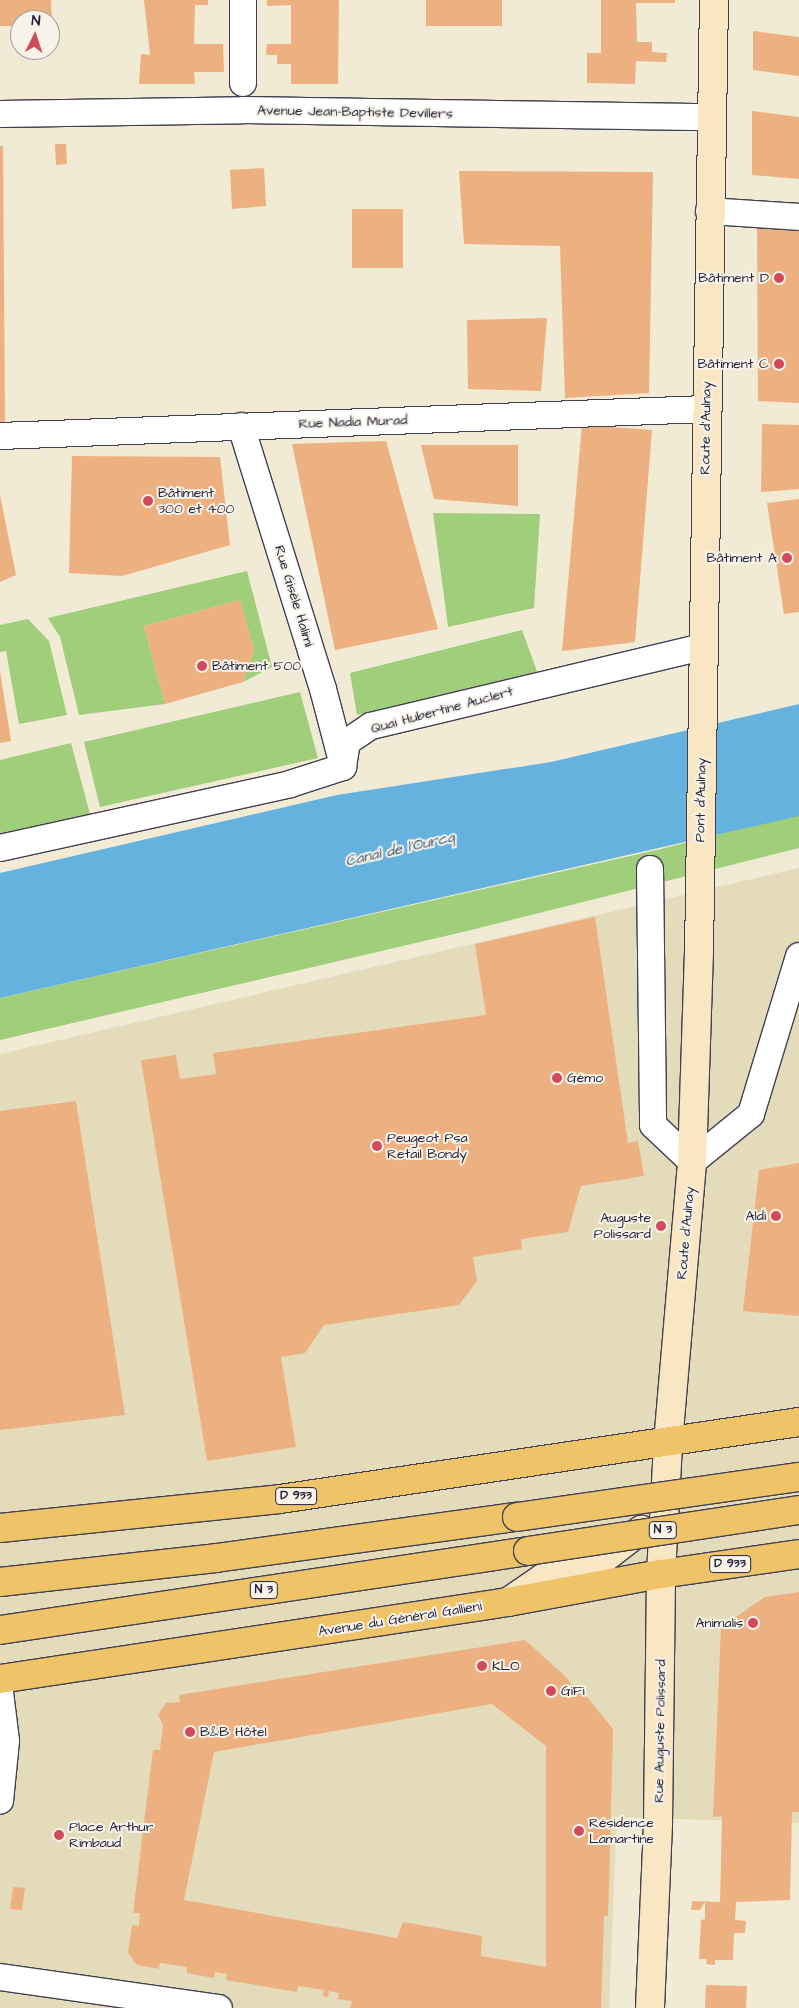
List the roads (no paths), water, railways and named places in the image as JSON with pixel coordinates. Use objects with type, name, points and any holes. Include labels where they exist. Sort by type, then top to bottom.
[{"type":"main road","name":"D 933","points":[[0,1528],[280,1498],[668,1443],[799,1422]]},
{"type":"main road","points":[[0,1582],[216,1558],[799,1477]]},
{"type":"main road","name":"N 3","points":[[0,1630],[799,1510]]},
{"type":"main road","name":"Avenue du Général Gallieni","points":[[0,1679],[508,1602],[661,1574],[799,1554]]},
{"type":"street","points":[[243,0],[243,83]]},
{"type":"street","name":"Route d'Aulnay","points":[[703,646],[714,0]]},
{"type":"street","name":"Avenue Jean-Baptiste Devillers","points":[[0,114],[244,110],[711,117]]},
{"type":"street","points":[[709,211],[799,217]]},
{"type":"street","name":"Rue Nadia Murad","points":[[0,436],[706,409]]},
{"type":"street","name":"Rue Gisèle Halimi","points":[[241,426],[323,689],[343,767]]},
{"type":"street","name":"Quai Hubertine Auclert","points":[[343,767],[347,742],[371,726],[703,646]]},
{"type":"street","name":"Pont d'Aulnay","points":[[699,953],[703,646]]},
{"type":"street","points":[[0,848],[290,784],[343,767]]},
{"type":"street","points":[[650,868],[654,1125],[692,1162],[751,1114],[799,956]]},
{"type":"street","name":"Route d'Aulnay","points":[[665,1513],[668,1443],[692,1162],[699,953]]},
{"type":"street","points":[[508,1602],[544,1578],[590,1570],[665,1513]]},
{"type":"street","name":"Rue Auguste Polissard","points":[[650,2008],[658,1823],[661,1574],[665,1513]]},
{"type":"street","points":[[0,1692],[6,1742],[0,1801]]},
{"type":"street","points":[[0,1977],[100,2000],[219,2008]]},
{"type":"water","name":"Canal de l'Ourcq","points":[[799,704],[799,816],[0,998],[0,873],[337,795],[551,762]]},
{"type":"place","name":"Bâtiment D","points":[[779,278]]},
{"type":"place","name":"Bâtiment C","points":[[779,364]]},
{"type":"place","name":"Bâtiment 300 et 400","points":[[148,501]]},
{"type":"place","name":"Bâtiment A","points":[[787,558]]},
{"type":"place","name":"Bâtiment 500","points":[[202,666]]},
{"type":"place","name":"Gémo","points":[[557,1078]]},
{"type":"place","name":"Peugeot Psa Retail Bondy","points":[[377,1146]]},
{"type":"place","name":"Aldi","points":[[776,1216]]},
{"type":"place","name":"Auguste Polissard","points":[[661,1226]]},
{"type":"place","name":"Animalis","points":[[753,1623]]},
{"type":"place","name":"KLO","points":[[482,1666]]},
{"type":"place","name":"GiFi","points":[[551,1691]]},
{"type":"place","name":"B&B Hôtel","points":[[190,1732]]},
{"type":"place","name":"Résidence Lamartine","points":[[579,1831]]},
{"type":"place","name":"Place Arthur Rimbaud","points":[[59,1835]]}]
